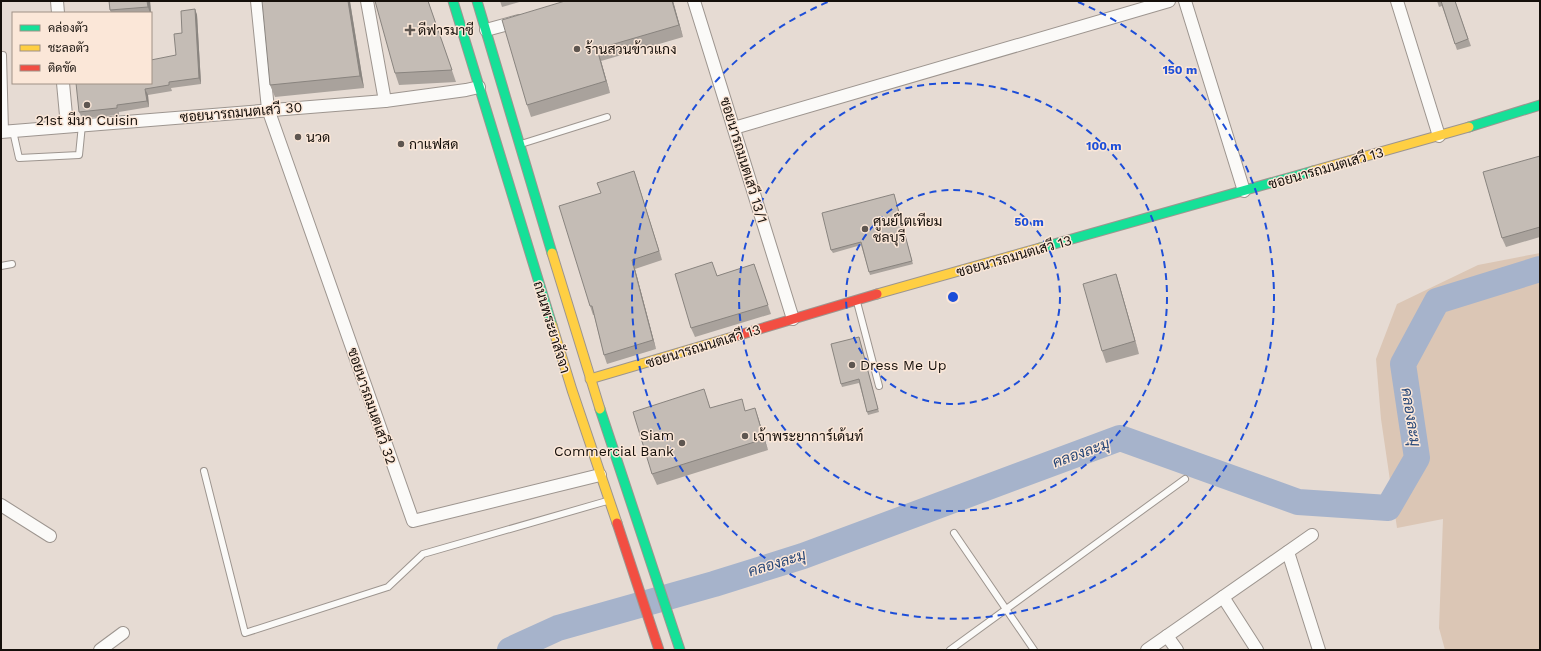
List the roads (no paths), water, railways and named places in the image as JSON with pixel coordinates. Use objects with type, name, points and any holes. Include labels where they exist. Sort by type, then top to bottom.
[{"type":"main road","name":"ถนนพระยาสัจจา","points":[[453,1],[572,390],[659,650]]},
{"type":"main road","name":"ถนนพระยาสัจจา","points":[[477,1],[590,379],[680,650]]},
{"type":"main road","name":"ซอยนารถมนตเสวี 13","points":[[590,379],[856,300],[1439,136],[1540,105]]},
{"type":"street","points":[[57,1],[58,12]]},
{"type":"street","points":[[258,1],[268,109]]},
{"type":"street","points":[[367,1],[385,101]]},
{"type":"street","name":"ซอยนารถมนตเสวี 13/1","points":[[694,1],[793,319]]},
{"type":"street","points":[[734,128],[1169,1]]},
{"type":"street","points":[[1185,1],[1244,191]]},
{"type":"street","points":[[1397,1],[1439,136]]},
{"type":"street","points":[[486,30],[529,18]]},
{"type":"street","points":[[63,84],[67,126]]},
{"type":"street","name":"ซอยนารถมนตเสวี 30","points":[[6,132],[268,109],[385,101],[479,87]]},
{"type":"street","name":"ซอยนารถมนตเสวี 32","points":[[268,109],[413,521],[600,475]]},
{"type":"street","points":[[1,505],[50,536]]},
{"type":"street","points":[[1147,650],[1312,535]]},
{"type":"street","points":[[1288,552],[1319,650]]},
{"type":"street","points":[[1223,597],[1257,650]]},
{"type":"street","points":[[100,650],[124,633]]},
{"type":"street","points":[[1167,636],[1177,650]]},
{"type":"lane","points":[[1,55],[3,55],[6,132],[19,158],[79,155],[82,125]]},
{"type":"lane","points":[[520,144],[607,117]]},
{"type":"lane","points":[[1,266],[12,264]]},
{"type":"lane","points":[[856,300],[879,386]]},
{"type":"lane","points":[[204,471],[244,633],[388,587],[423,554],[609,501]]},
{"type":"lane","points":[[950,650],[1185,479]]},
{"type":"lane","points":[[954,533],[1034,650]]},
{"type":"waterway","name":"คลองละมุ","points":[[510,650],[558,628],[714,584],[803,556],[1120,438],[1298,502],[1388,508],[1417,458],[1403,364],[1437,301],[1540,269]]},
{"type":"place","name":"ดีฟารมาซี","points":[[410,30]]},
{"type":"place","name":"ร้านสวนข้าวแกง","points":[[577,49]]},
{"type":"place","name":"21st มีนา Cuisin","points":[[87,105]]},
{"type":"place","name":"นวด","points":[[298,137]]},
{"type":"place","name":"กาแฟสด","points":[[401,144]]},
{"type":"place","name":"ศูนย์ไตเทียม ชลบุรี","points":[[865,229]]},
{"type":"place","name":"Dress Me Up","points":[[852,365]]},
{"type":"place","name":"เจ้าพระยาการ์เด้นท์","points":[[745,436]]},
{"type":"place","name":"Siam Commercial Bank","points":[[682,443]]}]
